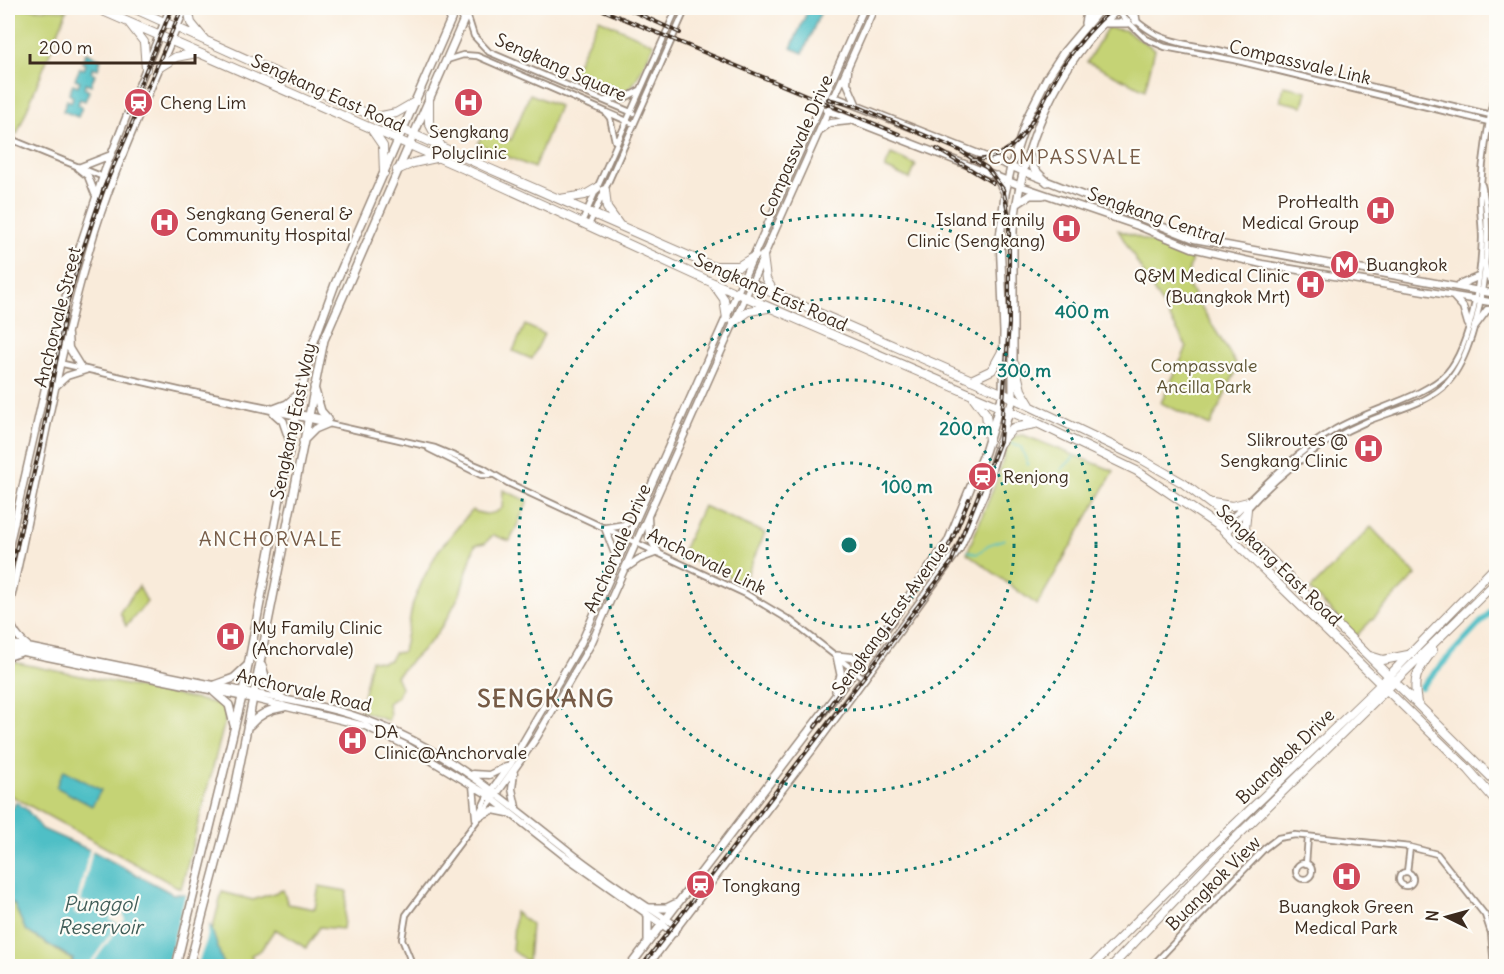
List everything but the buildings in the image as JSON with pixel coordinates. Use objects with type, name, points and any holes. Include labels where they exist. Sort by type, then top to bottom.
[{"type":"main road","name":"Sengkang East Road","points":[[96,8],[438,158],[769,308],[1037,423],[1137,471],[1224,530],[1497,801]]},
{"type":"main road","name":"Sengkang East Road","points":[[133,8],[373,117],[1033,408],[1141,459],[1184,483],[1250,539],[1497,782]]},
{"type":"main road","points":[[139,8],[162,8]]},
{"type":"main road","points":[[186,8],[191,23],[205,40]]},
{"type":"main road","name":"Sengkang East Way","points":[[176,966],[206,854],[243,694],[296,415],[320,321],[456,8]]},
{"type":"main road","points":[[1084,25],[1088,8]]},
{"type":"main road","name":"Sengkang East Avenue","points":[[630,966],[869,652],[948,542],[989,440],[1002,394],[1004,348],[999,253],[1005,194],[1011,167],[1038,93],[1053,67],[1084,25],[1101,8]]},
{"type":"main road","name":"Sengkang East Avenue","points":[[647,966],[865,679],[959,549],[984,493],[1013,399],[1015,365],[1012,250],[1016,205],[1030,151],[1044,111],[1063,73],[1102,23],[1118,8]]},
{"type":"main road","points":[[1134,8],[1136,21]]},
{"type":"main road","name":"Sengkang East Way","points":[[189,966],[218,858],[255,696],[313,384],[324,340],[468,10]]},
{"type":"main road","points":[[127,21],[144,42],[146,69]]},
{"type":"main road","points":[[1102,23],[1128,23]]},
{"type":"main road","points":[[160,67],[176,57],[202,53]]},
{"type":"main road","points":[[429,96],[429,123],[441,147]]},
{"type":"main road","points":[[373,117],[396,113],[415,102]]},
{"type":"main road","points":[[371,129],[383,146],[384,172]]},
{"type":"main road","points":[[1030,151],[1034,169],[1047,182]]},
{"type":"main road","points":[[397,170],[413,163],[438,158]]},
{"type":"main road","points":[[996,176],[1002,183],[1005,194]]},
{"type":"main road","points":[[559,199],[585,195],[601,189],[607,208],[620,226]]},
{"type":"main road","points":[[1016,205],[1030,195],[1043,195]]},
{"type":"main road","points":[[713,266],[739,266],[759,256],[766,279],[774,292]]},
{"type":"main road","points":[[711,282],[724,299],[730,320],[749,311],[769,308]]},
{"type":"main road","points":[[971,380],[992,370],[1004,348]]},
{"type":"main road","points":[[1015,365],[1021,390],[1033,408]]},
{"type":"main road","points":[[302,443],[315,429],[330,422],[321,411],[313,384]]},
{"type":"main road","points":[[291,443],[283,422],[274,411],[287,404],[301,391]]},
{"type":"main road","points":[[971,395],[986,414],[989,440]]},
{"type":"main road","points":[[999,444],[1013,428],[1037,423]]},
{"type":"main road","points":[[1210,503],[1247,506],[1245,529],[1250,539]]},
{"type":"main road","name":"Buangkok Drive","points":[[1092,966],[1205,853],[1381,684],[1497,566]]},
{"type":"main road","name":"Buangkok Drive","points":[[1112,966],[1210,863],[1497,582]]},
{"type":"main road","points":[[1417,703],[1414,686],[1416,674],[1439,638]]},
{"type":"main road","points":[[833,698],[841,675],[837,656],[857,658],[869,652]]},
{"type":"main road","points":[[1367,656],[1383,660],[1409,655]]},
{"type":"main road","points":[[261,660],[268,686],[283,699]]},
{"type":"main road","points":[[234,733],[233,717],[229,705],[214,688],[234,678],[249,664]]},
{"type":"main road","points":[[1367,697],[1370,687],[1368,671]]},
{"type":"main road","points":[[1375,702],[1400,703]]},
{"type":"main road","points":[[248,727],[260,714],[274,708],[284,707]]},
{"type":"main road","points":[[648,943],[650,932],[648,912],[667,908],[680,900]]},
{"type":"street","name":"Anchorvale Street","points":[[8,551],[70,273],[111,155],[170,8]]},
{"type":"street","name":"Anchorvale Street","points":[[8,610],[68,325],[113,181],[186,8]]},
{"type":"street","name":"Sengkang Square","points":[[590,213],[615,147],[677,8]]},
{"type":"street","name":"Sengkang Square","points":[[586,224],[686,8]]},
{"type":"street","name":"Compassvale Drive","points":[[759,256],[820,107],[864,8]]},
{"type":"street","name":"Compassvale Drive","points":[[741,295],[829,111],[874,8]]},
{"type":"street","name":"Compassvale Link","points":[[1118,8],[1150,33],[1174,42],[1230,53],[1491,115]]},
{"type":"street","name":"Compassvale Link","points":[[1118,8],[1128,23],[1146,39],[1165,47],[1234,60],[1489,122]]},
{"type":"street","name":"Sengkang Square","points":[[468,10],[474,36],[489,51],[638,115]]},
{"type":"street","name":"Sengkang Square","points":[[445,61],[463,55],[477,56],[634,124]]},
{"type":"street","points":[[848,68],[847,83],[858,107]]},
{"type":"street","points":[[1480,290],[1478,277],[1482,184],[1489,122],[1497,86]]},
{"type":"street","points":[[603,100],[625,98],[641,89]]},
{"type":"street","name":"Sengkang Central","points":[[826,94],[1194,239],[1497,294]]},
{"type":"street","name":"Sengkang Central","points":[[820,107],[1043,195],[1107,215],[1192,248],[1264,264],[1497,303]]},
{"type":"street","points":[[604,111],[610,118],[616,137],[615,147]]},
{"type":"street","points":[[819,131],[830,123],[852,121]]},
{"type":"street","points":[[8,137],[113,181]]},
{"type":"street","points":[[78,168],[111,155]]},
{"type":"street","points":[[78,168],[88,176],[95,198]]},
{"type":"street","points":[[1247,506],[1313,451],[1367,422],[1428,399],[1460,369],[1478,299],[1484,263],[1482,184]]},
{"type":"street","points":[[1484,263],[1487,275],[1497,288]]},
{"type":"street","points":[[1453,286],[1467,284],[1478,277]]},
{"type":"street","name":"Anchorvale Drive","points":[[514,765],[581,643],[618,562],[648,513],[741,295]]},
{"type":"street","points":[[1452,295],[1463,307],[1472,325]]},
{"type":"street","points":[[1224,530],[1293,458],[1333,430],[1350,420],[1423,390],[1438,381],[1455,361],[1472,325],[1487,310],[1497,309]]},
{"type":"street","name":"Anchorvale Drive","points":[[493,794],[591,644],[623,570],[640,513],[730,320]]},
{"type":"street","points":[[54,389],[67,376],[84,369],[69,348],[68,325]]},
{"type":"street","name":"Anchorvale Link","points":[[50,361],[330,422],[429,449],[481,475],[491,475],[658,552],[772,608],[865,679]]},
{"type":"street","points":[[1350,420],[1367,422]]},
{"type":"street","points":[[1333,430],[1342,428],[1346,432]]},
{"type":"street","points":[[618,562],[605,528],[624,525],[640,513]]},
{"type":"street","points":[[623,570],[639,559],[658,552],[649,537],[648,513]]},
{"type":"street","points":[[8,610],[15,634],[30,647]]},
{"type":"street","name":"Anchorvale Road","points":[[8,644],[367,718],[414,740],[469,773],[493,794],[509,813],[676,930]]},
{"type":"street","name":"Anchorvale Road","points":[[8,649],[214,688]]},
{"type":"street","points":[[8,657],[24,652]]},
{"type":"street","name":"Anchorvale Road","points":[[255,696],[284,707],[365,726],[407,746],[516,808],[648,912]]},
{"type":"street","points":[[469,773],[489,775],[514,765],[512,789],[516,808]]},
{"type":"street","points":[[472,785],[476,818]]},
{"type":"street","points":[[413,966],[402,939],[406,915],[493,794]]},
{"type":"street","points":[[476,818],[493,810],[509,813]]},
{"type":"street","points":[[1306,864],[1308,837]]},
{"type":"street","name":"Buangkok View","points":[[1152,966],[1278,838],[1308,837],[1410,847],[1437,854],[1485,915],[1491,933],[1494,966]]},
{"type":"street","points":[[1407,872],[1410,847]]},
{"type":"street","points":[[1412,966],[1417,964],[1420,966]]},
{"type":"green space","points":[[8,8],[67,10],[17,134],[8,130]]},
{"type":"green space","points":[[599,19],[654,44],[638,77],[624,92],[605,91],[571,76]]},
{"type":"green space","points":[[1107,28],[1125,30],[1155,49],[1145,90],[1087,62]]},
{"type":"green space","points":[[1284,86],[1307,91],[1303,106],[1280,101]]},
{"type":"green space","points":[[530,94],[559,106],[534,168],[478,144],[484,129],[511,140]]},
{"type":"green space","points":[[891,154],[916,165],[910,179],[885,168]]},
{"type":"green space","name":"Compassvale Ancilla Park","points":[[1118,230],[1192,257],[1186,282],[1238,367],[1210,426],[1161,403],[1187,347]]},
{"type":"green space","points":[[525,325],[544,334],[532,359],[513,351]]},
{"type":"green space","points":[[1023,435],[1114,471],[1037,605],[967,553],[998,477],[1008,441],[1015,436]]},
{"type":"green space","points":[[503,490],[528,501],[510,541],[493,535],[485,543],[475,545],[460,594],[448,617],[433,639],[396,676],[401,687],[398,696],[388,703],[390,715],[388,721],[360,710],[371,660],[382,662],[390,660],[394,653],[403,652],[413,603],[438,551],[472,510],[487,514],[502,508]]},
{"type":"green space","points":[[703,506],[765,533],[743,583],[681,555]]},
{"type":"green space","points":[[1371,527],[1416,575],[1356,636],[1310,590]]},
{"type":"green space","points":[[139,586],[147,602],[126,626],[120,612]]},
{"type":"green space","points":[[8,661],[229,706],[181,889],[8,794]]},
{"type":"green space","points":[[319,886],[347,891],[343,929],[320,927],[306,948],[275,929],[261,950],[251,955],[256,966],[203,966],[222,892],[253,900],[283,890],[288,904],[315,909]]},
{"type":"green space","points":[[8,901],[14,904],[25,929],[72,960],[71,966],[8,966]]},
{"type":"green space","points":[[515,912],[531,924],[528,962],[512,950]]},
{"type":"water","points":[[809,8],[821,11],[803,53],[791,48]]},
{"type":"water","points":[[86,53],[101,59],[98,69],[93,67],[91,72],[95,74],[91,85],[86,83],[84,88],[89,91],[85,101],[80,99],[78,104],[82,107],[78,117],[63,111],[67,100],[71,102],[73,97],[69,94],[73,84],[78,86],[80,81],[75,79],[80,68],[84,69],[86,64],[82,62]]},
{"type":"water","points":[[64,770],[101,790],[92,806],[56,787]]},
{"type":"water","name":"Punggol Reservoir","points":[[16,802],[27,810],[42,829],[94,852],[173,894],[184,894],[211,927],[224,966],[72,966],[73,959],[31,934],[25,929],[14,904],[8,901],[8,806],[13,808]]},
{"type":"pier","points":[[90,847],[93,848],[81,901],[111,908],[127,904],[128,908],[123,910],[125,921],[91,966],[88,966],[118,923],[110,920],[111,916],[115,915],[110,910],[81,904],[79,915],[74,914]]},
{"type":"pier","points":[[186,892],[210,921],[207,939],[197,966],[167,966]]},
{"type":"waterway","points":[[1010,443],[1021,447],[1028,465]]},
{"type":"waterway","points":[[1061,470],[1075,456]]},
{"type":"waterway","points":[[968,551],[977,554],[988,545],[1005,539]]},
{"type":"waterway","points":[[1421,687],[1496,606]]},
{"type":"railway","points":[[128,113],[172,8]]},
{"type":"railway","points":[[8,584],[41,442],[67,304],[82,252],[104,188],[182,8]]},
{"type":"railway","points":[[598,8],[899,134]]},
{"type":"railway","points":[[626,8],[680,33]]},
{"type":"railway","points":[[972,160],[990,158],[1006,151],[1018,140],[1029,126],[1069,56],[1113,8]]},
{"type":"railway","points":[[642,966],[951,563],[1000,441],[1009,324],[1009,216],[1003,189],[987,168],[959,150],[859,107],[828,99]]},
{"type":"railway","points":[[937,149],[993,183]]},
{"type":"railway","points":[[815,727],[859,664],[942,557],[952,540],[969,499]]},
{"type":"place","name":"Cheng Lim","points":[[139,102]]},
{"type":"place","name":"Sengkang Polyclinic","points":[[469,102]]},
{"type":"place","name":"ProHealth Medical Group","points":[[1380,211]]},
{"type":"place","name":"Sengkang General & Community Hospital","points":[[165,223]]},
{"type":"place","name":"Island Family Clinic (Sengkang)","points":[[1066,229]]},
{"type":"place","name":"Buangkok","points":[[1345,264]]},
{"type":"place","name":"Q&M Medical Clinic (Buangkok Mrt)","points":[[1311,285]]},
{"type":"place","name":"Slikroutes @ Sengkang Clinic","points":[[1369,449]]},
{"type":"place","name":"Renjong","points":[[982,476]]},
{"type":"place","name":"My Family Clinic (Anchorvale)","points":[[231,637]]},
{"type":"place","name":"DA Clinic@Anchorvale","points":[[353,741]]},
{"type":"place","name":"Buangkok Green Medical Park","points":[[1346,877]]},
{"type":"place","name":"Tongkang","points":[[701,885]]},
{"type":"district","name":"COMPASSVALE","points":[[1065,156]]},
{"type":"district","name":"ANCHORVALE","points":[[271,538]]},
{"type":"district","name":"SENGKANG","points":[[546,698]]}]
